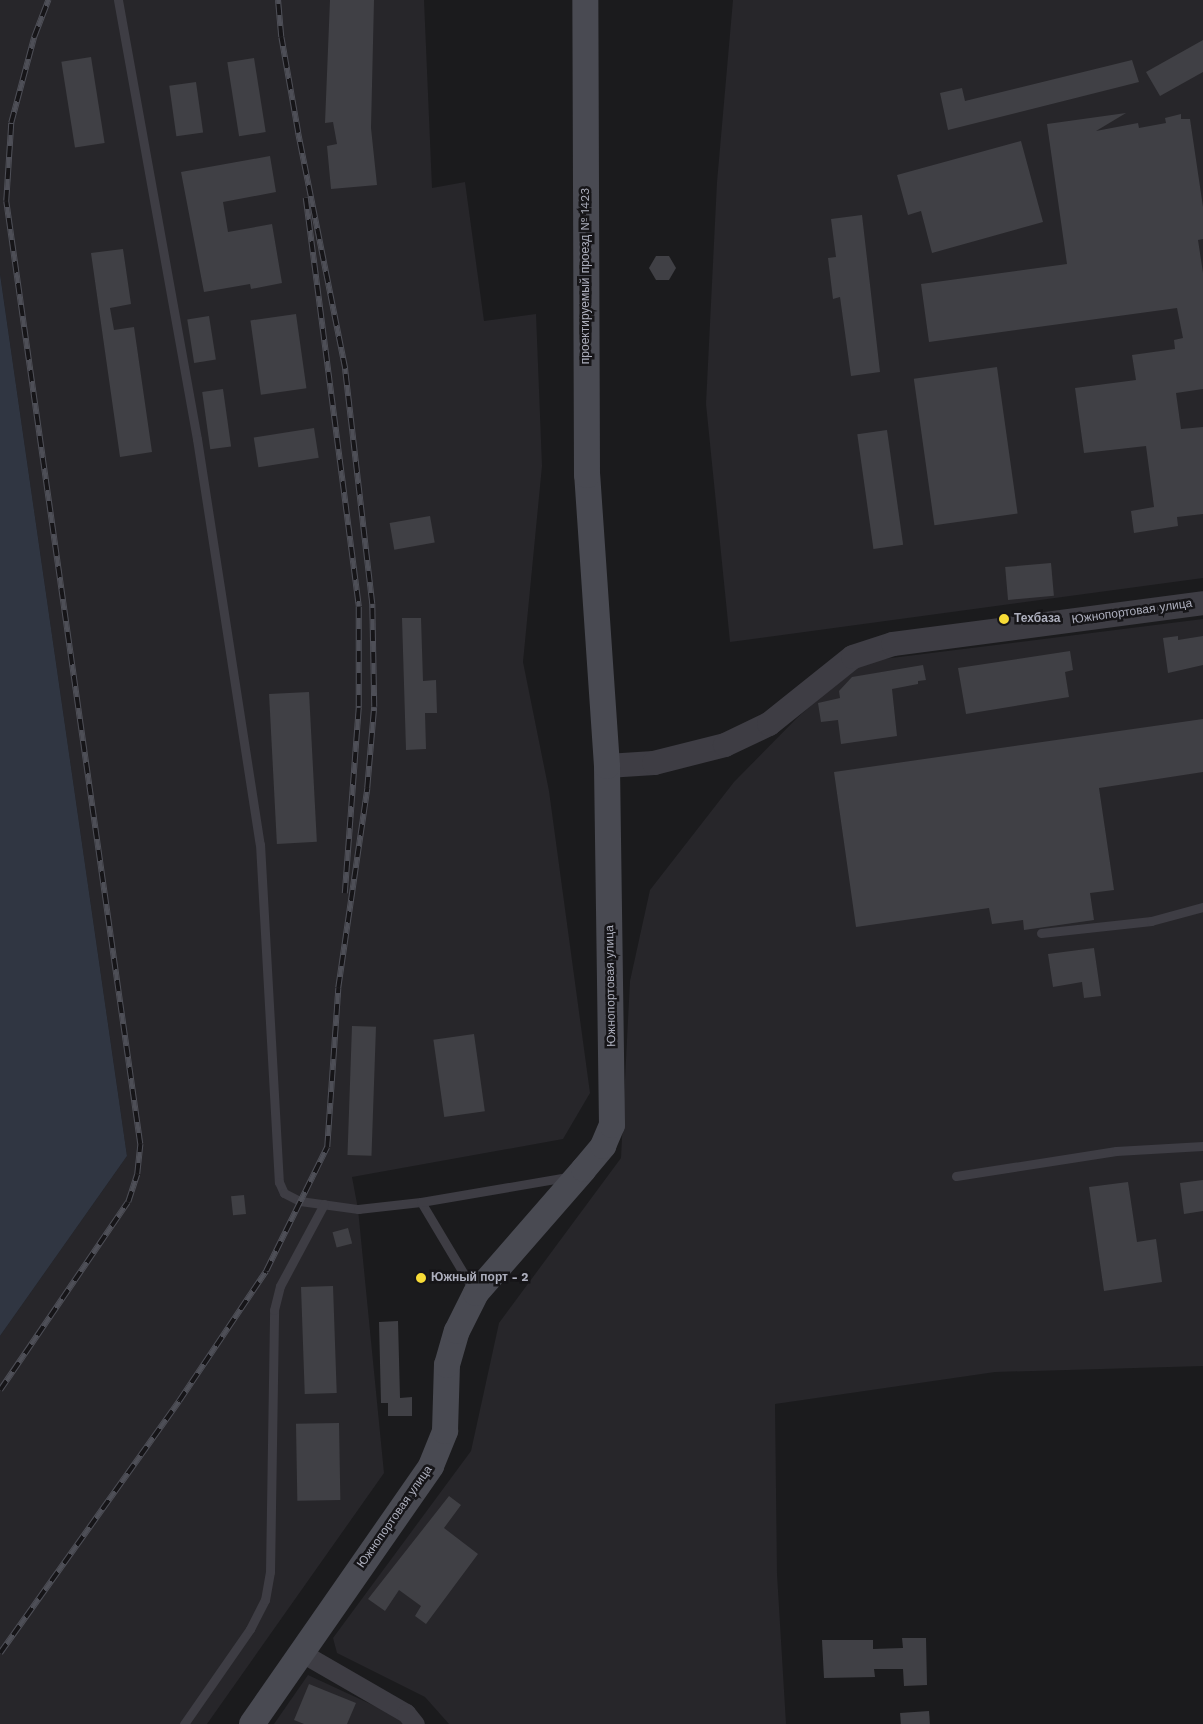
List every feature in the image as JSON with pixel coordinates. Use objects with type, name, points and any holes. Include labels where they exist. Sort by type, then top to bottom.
[{"type":"main road","name":"проектируемый проезд № 1423","points":[[585,0],[587,475],[607,766]]},
{"type":"main road","name":"Южнопортовая улица","points":[[252,1724],[431,1466],[445,1431],[448,1365],[457,1331],[476,1293],[603,1146],[612,1125],[607,766]]},
{"type":"street","name":"Южнопортовая улица","points":[[607,766],[654,764],[725,745],[769,724],[853,657],[893,644],[1203,602]]},
{"type":"street","points":[[302,1653],[406,1713],[415,1724]]},
{"type":"lane","points":[[118,0],[197,439],[260,844],[276,1165],[284,1193],[300,1201],[358,1209],[421,1202],[579,1175]]},
{"type":"lane","points":[[1041,933],[1151,922],[1203,907]]},
{"type":"lane","points":[[956,1176],[1116,1152],[1203,1146]]},
{"type":"lane","points":[[421,1202],[476,1293]]},
{"type":"lane","points":[[184,1724],[250,1629],[265,1600],[270,1572],[274,1310],[280,1286],[324,1204]]},
{"type":"shaded area","points":[[0,0],[424,0],[432,188],[465,182],[484,321],[536,314],[542,466],[523,662],[549,791],[590,1093],[563,1139],[352,1177],[358,1209],[384,1473],[207,1724],[0,1724],[0,1336],[127,1156],[0,274]]},
{"type":"shaded area","points":[[733,0],[1203,0],[1203,578],[730,642],[706,404],[717,182]]},
{"type":"shaded area","points":[[1203,619],[1203,1366],[995,1372],[775,1404],[777,1574],[786,1724],[449,1724],[425,1697],[337,1653],[333,1638],[471,1451],[499,1323],[621,1158],[630,981],[650,890],[734,782],[797,718],[859,662]]},
{"type":"shaded area","points":[[308,1675],[405,1720],[408,1724],[274,1724]]},
{"type":"water","points":[[0,274],[127,1156],[0,1336]]},
{"type":"building","points":[[330,0],[374,0],[371,128],[377,185],[331,189],[327,146],[337,144],[333,122],[325,123]]},
{"type":"building","points":[[1203,40],[1203,72],[1160,96],[1146,72]]},
{"type":"building","points":[[91,57],[105,143],[75,148],[61,62]]},
{"type":"building","points":[[254,58],[266,132],[239,136],[227,62]]},
{"type":"building","points":[[1132,60],[1139,82],[948,130],[940,93],[962,88],[965,101]]},
{"type":"building","points":[[196,82],[203,133],[176,136],[169,86]]},
{"type":"building","points":[[1126,113],[1096,131],[1138,123],[1139,128],[1166,123],[1165,118],[1181,114],[1181,119],[1190,119],[1203,207],[1203,239],[1198,240],[1203,273],[1203,389],[1176,393],[1181,429],[1203,427],[1203,514],[1177,517],[1178,526],[1134,533],[1131,511],[1154,507],[1146,446],[1084,453],[1075,388],[1136,380],[1132,355],[1175,349],[1174,340],[1183,338],[1177,308],[929,342],[921,284],[1067,264],[1047,124]]},
{"type":"building","points":[[1021,141],[1043,222],[932,253],[921,211],[908,215],[897,175]]},
{"type":"building","points":[[270,156],[276,192],[223,202],[228,232],[272,224],[282,283],[251,289],[250,284],[204,292],[181,172]]},
{"type":"building","points":[[862,215],[880,372],[851,376],[840,297],[833,299],[828,258],[836,257],[831,219]]},
{"type":"building","points":[[123,249],[131,304],[110,308],[114,330],[134,327],[152,452],[120,457],[91,253]]},
{"type":"building","points":[[656,256],[669,256],[676,268],[669,280],[656,280],[649,268]]},
{"type":"building","points":[[296,314],[306,388],[261,395],[250,320]]},
{"type":"building","points":[[209,316],[216,359],[194,363],[187,319]]},
{"type":"building","points":[[997,367],[1018,514],[934,525],[914,379]]},
{"type":"building","points":[[223,389],[231,446],[210,449],[202,392]]},
{"type":"building","points":[[314,428],[319,458],[258,467],[254,438]]},
{"type":"building","points":[[887,430],[903,545],[873,549],[857,434]]},
{"type":"building","points":[[430,516],[435,543],[394,550],[390,523]]},
{"type":"building","points":[[1051,563],[1054,596],[1008,600],[1005,567]]},
{"type":"building","points":[[402,618],[421,618],[423,681],[436,680],[437,713],[425,713],[426,749],[406,750]]},
{"type":"building","points":[[1178,636],[1178,640],[1203,636],[1203,665],[1168,673],[1163,638]]},
{"type":"building","points":[[1070,651],[1073,670],[1065,672],[1069,697],[966,714],[958,668]]},
{"type":"building","points":[[923,665],[926,680],[918,681],[918,684],[892,689],[897,736],[841,744],[838,720],[821,722],[818,703],[840,698],[839,691],[852,677]]},
{"type":"building","points":[[309,692],[317,842],[277,844],[269,694]]},
{"type":"building","points":[[1203,719],[1203,772],[1099,788],[1114,890],[1090,893],[1094,920],[1024,930],[1023,920],[992,924],[989,908],[856,927],[834,772]]},
{"type":"building","points":[[1094,948],[1101,996],[1084,998],[1082,982],[1053,987],[1048,954]]},
{"type":"building","points":[[352,1026],[376,1027],[371,1156],[347,1155]]},
{"type":"building","points":[[474,1034],[485,1111],[444,1117],[433,1040]]},
{"type":"building","points":[[1203,1180],[1203,1211],[1184,1214],[1180,1183]]},
{"type":"building","points":[[1128,1182],[1137,1242],[1156,1239],[1162,1282],[1104,1291],[1089,1187]]},
{"type":"building","points":[[244,1195],[246,1214],[233,1215],[231,1196]]},
{"type":"building","points":[[348,1228],[352,1243],[337,1248],[333,1232]]},
{"type":"building","points":[[333,1286],[337,1393],[305,1394],[301,1287]]},
{"type":"building","points":[[398,1321],[400,1398],[412,1397],[412,1416],[388,1416],[388,1403],[381,1403],[379,1322]]},
{"type":"building","points":[[339,1423],[340,1500],[297,1501],[296,1424]]},
{"type":"building","points":[[449,1496],[461,1505],[444,1528],[478,1554],[426,1624],[415,1616],[421,1606],[399,1590],[385,1611],[368,1599]]},
{"type":"building","points":[[902,1638],[926,1638],[927,1685],[904,1686],[903,1669],[874,1669],[875,1677],[824,1678],[822,1640],[873,1640],[873,1649],[903,1648]]},
{"type":"building","points":[[309,1684],[356,1703],[347,1724],[304,1724],[294,1720]]},
{"type":"building","points":[[929,1711],[930,1724],[901,1724],[900,1713]]},
{"type":"railway","points":[[0,1390],[128,1202],[137,1174],[140,1144],[6,201],[11,123],[34,37],[48,0]]},
{"type":"railway","points":[[0,1653],[179,1401],[266,1271],[327,1147],[338,988],[367,788],[374,707],[372,604],[345,369],[298,133],[281,37],[278,0]]},
{"type":"railway","points":[[306,198],[359,607],[359,708],[345,893]]},
{"type":"place","name":"Техбаза","points":[[1004,619]]},
{"type":"place","name":"Южный порт - 2","points":[[421,1278]]}]
